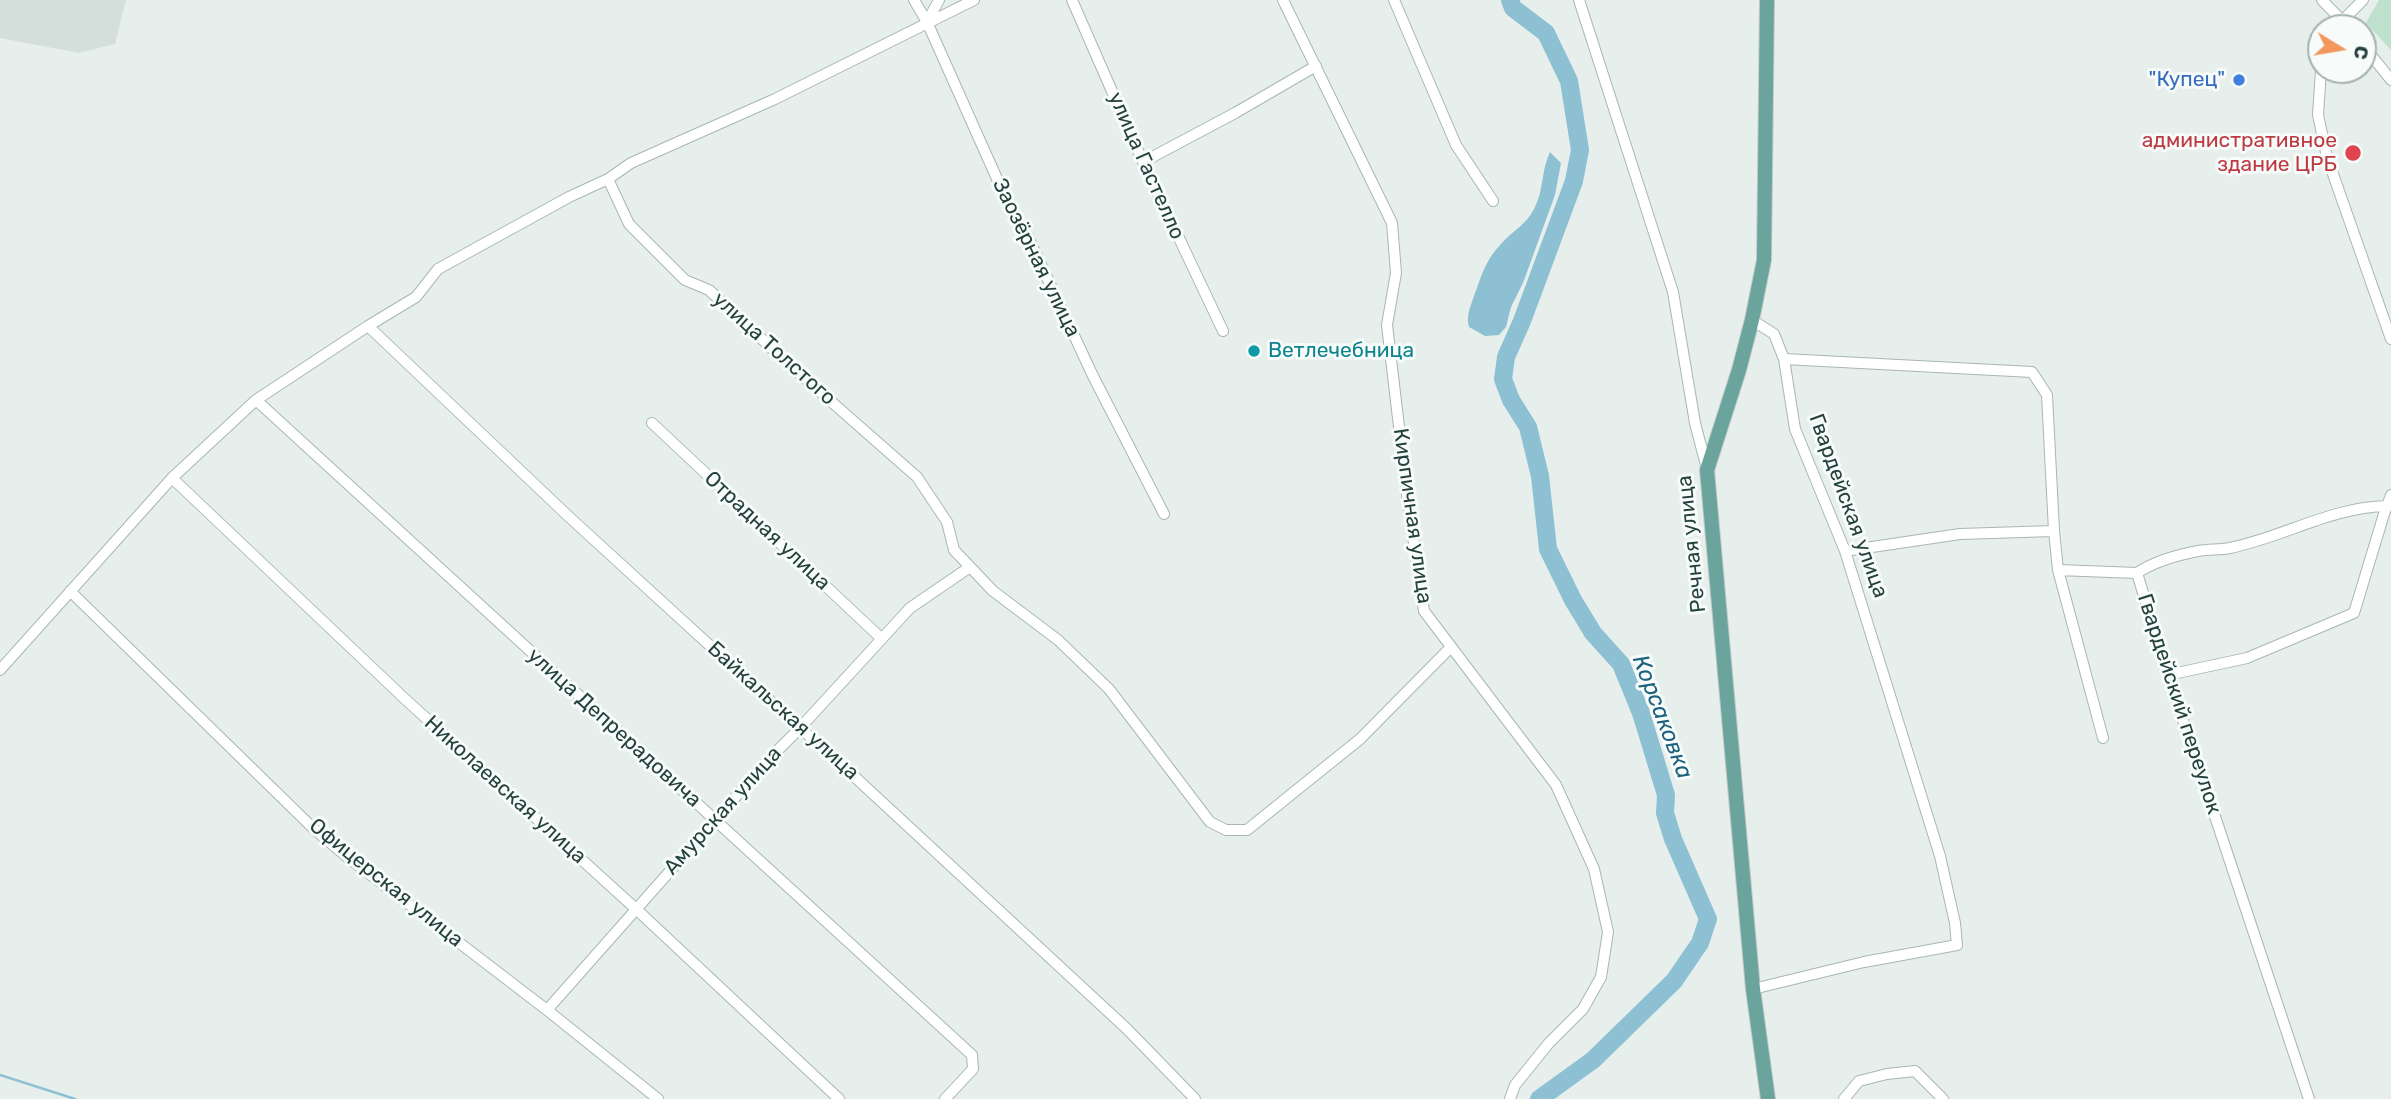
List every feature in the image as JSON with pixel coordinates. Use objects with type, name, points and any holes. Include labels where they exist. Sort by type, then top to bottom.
[{"type":"main road","points":[[1707,470],[1752,320],[1764,260],[1767,0]]},
{"type":"main road","name":"Речная улица","points":[[1707,470],[1753,989],[1768,1099]]},
{"type":"street","name":"Заозёрная улица","points":[[914,0],[927,22],[1015,219],[1028,237],[1093,376],[1164,514]]},
{"type":"street","points":[[927,22],[939,0]]},
{"type":"street","points":[[0,670],[172,478],[256,400],[416,297],[438,269],[569,197],[608,179],[631,163],[775,99],[974,0]]},
{"type":"street","name":"улица Гастелло","points":[[1072,0],[1143,162],[1223,331]]},
{"type":"street","name":"Кирпичная улица","points":[[1283,0],[1392,223],[1396,273],[1387,325],[1424,611],[1556,785],[1594,869],[1608,932],[1601,977],[1583,1009],[1532,1064],[1515,1085],[1510,1099]]},
{"type":"street","points":[[1394,0],[1456,145],[1493,201]]},
{"type":"street","name":"Речная улица","points":[[1579,0],[1673,292],[1695,423],[1707,470]]},
{"type":"street","points":[[2322,0],[2334,14]]},
{"type":"street","points":[[2352,14],[2363,0]]},
{"type":"street","points":[[2377,62],[2391,80]]},
{"type":"street","points":[[1143,162],[1316,66]]},
{"type":"street","points":[[2320,84],[2318,114],[2327,157],[2391,339]]},
{"type":"street","name":"улица Толстого","points":[[608,179],[629,224],[685,280],[709,290],[917,477],[947,522],[954,550],[993,591],[1058,640],[1109,689],[1210,822],[1226,830],[1247,831],[1360,738],[1451,647]]},
{"type":"street","name":"Гвардейская улица","points":[[1752,320],[1774,334],[1784,359],[1795,429],[1845,551],[1940,856],[1957,944],[1864,962],[1753,989]]},
{"type":"street","name":"Байкальская улица","points":[[368,326],[567,515],[831,754],[1127,1029],[1195,1099]]},
{"type":"street","points":[[1784,359],[2032,372],[2047,395],[2058,570],[2103,738]]},
{"type":"street","name":"улица Депрерадовича","points":[[256,400],[972,1055],[973,1069],[945,1099]]},
{"type":"street","name":"Отрадная улица","points":[[652,423],[882,639]]},
{"type":"street","name":"Николаевская улица","points":[[172,478],[405,699],[636,909],[839,1099]]},
{"type":"street","points":[[2137,573],[2151,564],[2200,551],[2228,549],[2277,535],[2337,512],[2389,500],[2354,613],[2247,658],[2168,675]]},
{"type":"street","points":[[1845,551],[1960,534],[2054,531]]},
{"type":"street","name":"Амурская улица","points":[[547,1010],[771,757],[910,608],[970,567]]},
{"type":"street","name":"Гвардейский переулок","points":[[2058,570],[2137,573],[2168,675],[2309,1099]]},
{"type":"street","name":"Офицерская улица","points":[[70,591],[346,856],[658,1099]]},
{"type":"street","points":[[1844,1099],[1859,1081],[1915,1071],[1943,1099]]},
{"type":"shaded area","points":[[0,0],[126,0],[115,44],[79,53],[0,38]]},
{"type":"green space","points":[[2379,0],[2391,0],[2391,50],[2377,35],[2377,14],[2371,14]]},
{"type":"water","points":[[1550,152],[1561,163],[1555,195],[1523,283],[1511,307],[1506,327],[1499,335],[1485,336],[1469,327],[1468,315],[1474,296],[1491,256],[1534,209]]},
{"type":"waterway","name":"Корсаковка","points":[[1510,0],[1513,8],[1546,33],[1569,81],[1580,150],[1574,181],[1506,357],[1503,379],[1511,400],[1528,427],[1540,476],[1548,549],[1593,633],[1621,664],[1641,713],[1666,795],[1665,813],[1673,839],[1708,919],[1700,943],[1674,981],[1593,1060],[1539,1099]]},
{"type":"waterway","points":[[0,1075],[75,1099]]},
{"type":"place","name":"\"Купец\"","points":[[2239,80]]},
{"type":"place","name":"административное здание ЦРБ","points":[[2353,153]]},
{"type":"place","name":"Ветлечебница","points":[[1254,351]]}]
